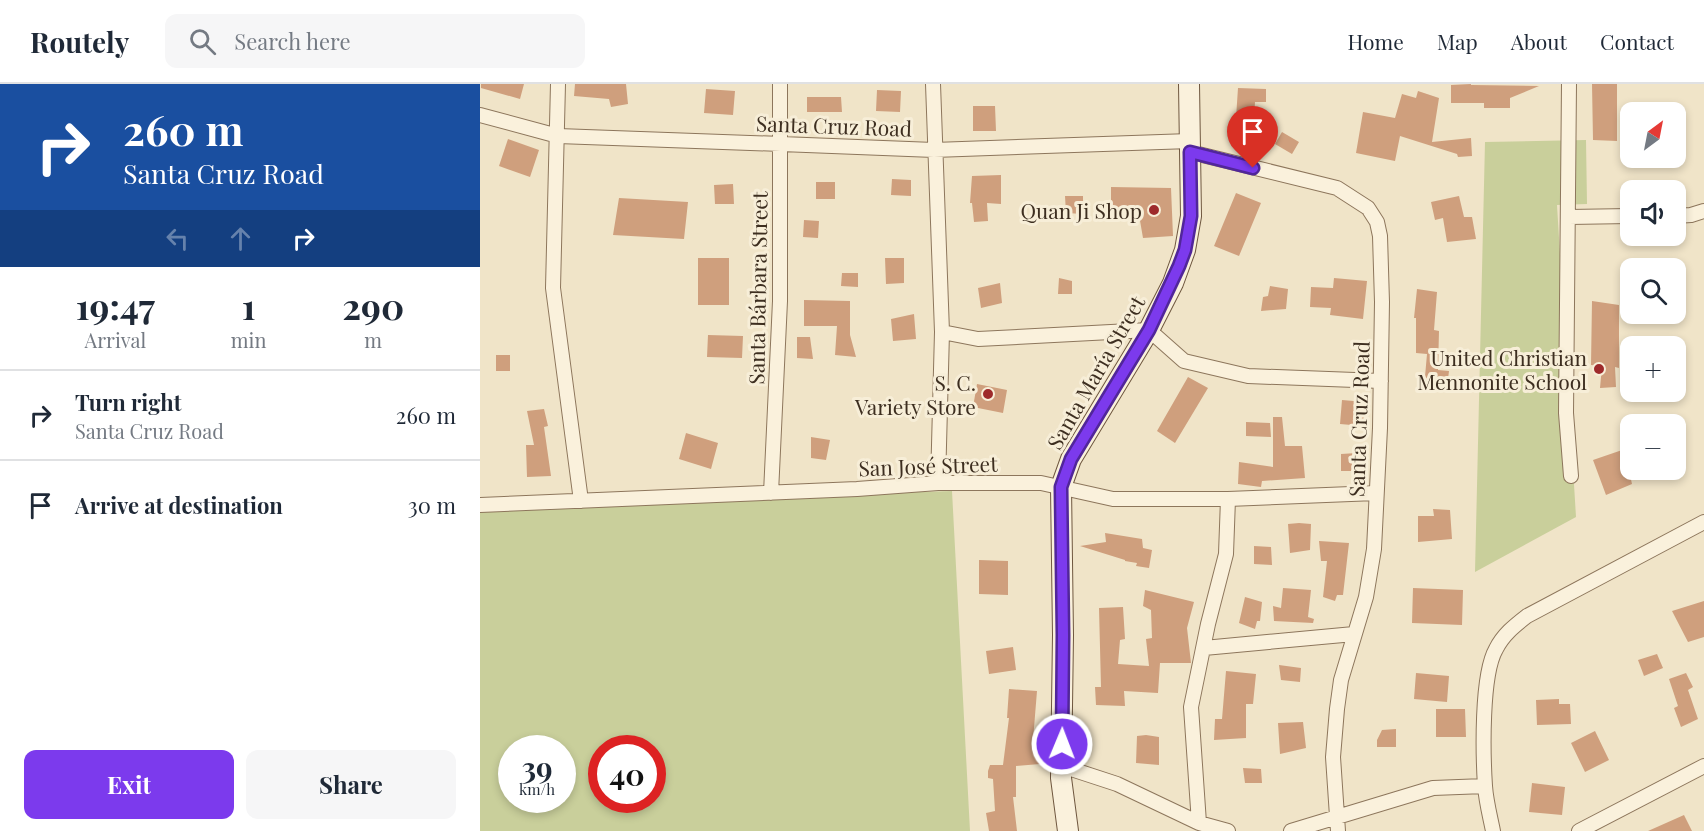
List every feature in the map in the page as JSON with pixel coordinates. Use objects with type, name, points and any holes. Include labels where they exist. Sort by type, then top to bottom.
[{"type":"street","points":[[558,84],[553,288],[581,501]]},
{"type":"street","name":"Santa Bárbara Street","points":[[771,493],[780,301],[780,84]]},
{"type":"street","points":[[933,84],[942,332],[938,483]]},
{"type":"street","name":"Santa María Street","points":[[1068,831],[1062,792],[1061,487],[1071,459],[1149,330],[1173,283],[1185,250],[1191,216],[1189,84]]},
{"type":"street","points":[[1569,84],[1566,412],[1571,476]]},
{"type":"street","name":"Santa Cruz Road","points":[[480,115],[558,135],[934,150],[1190,147],[1337,188],[1368,208],[1377,222],[1380,236],[1382,302],[1374,549],[1366,597],[1341,680],[1333,757],[1338,824]]},
{"type":"street","points":[[1686,215],[1704,211]]},
{"type":"street","points":[[1569,217],[1620,216]]},
{"type":"street","points":[[942,332],[978,339],[1149,330],[1184,361],[1248,376],[1381,381]]},
{"type":"street","name":"San José Street","points":[[480,505],[771,493],[938,483],[1041,483],[1113,499],[1228,499],[1376,493]]},
{"type":"street","points":[[1199,823],[1191,707],[1226,554],[1228,499]]},
{"type":"street","points":[[1493,831],[1485,786],[1485,708],[1489,669],[1494,651],[1503,637],[1527,616],[1704,522]]},
{"type":"street","points":[[1203,648],[1354,634]]},
{"type":"street","points":[[1062,766],[1117,784],[1199,823],[1228,831]]},
{"type":"street","points":[[1579,831],[1704,766]]},
{"type":"street","points":[[1291,831],[1338,824],[1434,788],[1485,786]]},
{"type":"green space","points":[[1586,140],[1587,204],[1557,205],[1576,517],[1475,572],[1485,142]]},
{"type":"green space","points":[[952,491],[970,831],[480,831],[480,505]]},
{"type":"building","points":[[481,84],[524,84],[520,99],[481,88]]},
{"type":"building","points":[[575,84],[626,84],[628,104],[611,107],[609,99],[574,96]]},
{"type":"building","points":[[1592,84],[1617,84],[1617,141],[1593,140]]},
{"type":"building","points":[[1451,85],[1539,86],[1510,98],[1510,108],[1484,108],[1484,103],[1451,103]]},
{"type":"building","points":[[1238,88],[1266,89],[1266,102],[1255,102],[1254,119],[1236,118]]},
{"type":"building","points":[[706,89],[735,91],[733,115],[704,113]]},
{"type":"building","points":[[877,90],[901,91],[900,112],[876,111]]},
{"type":"building","points":[[1418,91],[1439,98],[1432,142],[1471,138],[1472,156],[1458,157],[1457,154],[1400,136],[1395,161],[1356,153],[1363,112],[1395,118],[1402,94],[1416,98]]},
{"type":"building","points":[[807,97],[841,97],[842,112],[807,112]]},
{"type":"building","points":[[973,106],[995,106],[996,131],[973,131]]},
{"type":"building","points":[[1282,132],[1299,142],[1292,154],[1275,144]]},
{"type":"building","points":[[508,139],[539,150],[530,177],[499,166]]},
{"type":"building","points":[[1001,175],[1001,204],[987,203],[988,221],[974,222],[972,203],[970,203],[972,176]]},
{"type":"building","points":[[892,179],[911,180],[911,196],[891,195]]},
{"type":"building","points":[[816,182],[835,182],[835,199],[816,199]]},
{"type":"building","points":[[733,184],[734,204],[715,204],[714,185]]},
{"type":"building","points":[[1111,187],[1171,188],[1173,236],[1143,238],[1138,209],[1111,209]]},
{"type":"building","points":[[1236,193],[1261,203],[1239,256],[1214,246]]},
{"type":"building","points":[[1065,196],[1083,196],[1083,214],[1066,213]]},
{"type":"building","points":[[1459,196],[1464,217],[1472,217],[1476,239],[1447,242],[1443,218],[1435,220],[1431,202]]},
{"type":"building","points":[[619,198],[688,202],[684,239],[613,235]]},
{"type":"building","points":[[804,220],[819,221],[818,238],[803,237]]},
{"type":"building","points":[[698,258],[729,258],[729,305],[698,305]]},
{"type":"building","points":[[885,258],[904,258],[904,283],[886,284]]},
{"type":"building","points":[[842,273],[858,273],[858,287],[841,286]]},
{"type":"building","points":[[1059,278],[1072,281],[1072,294],[1058,294]]},
{"type":"building","points":[[1334,278],[1367,281],[1363,319],[1330,315],[1331,308],[1310,307],[1311,287],[1333,288]]},
{"type":"building","points":[[1000,283],[1002,303],[981,308],[978,288]]},
{"type":"building","points":[[1270,286],[1288,289],[1286,309],[1261,311],[1263,297],[1268,296]]},
{"type":"building","points":[[1417,289],[1437,292],[1434,330],[1439,331],[1438,370],[1449,371],[1447,387],[1424,388],[1427,354],[1416,353],[1416,318],[1414,318]]},
{"type":"building","points":[[804,300],[850,301],[850,335],[856,357],[835,355],[837,326],[804,326]]},
{"type":"building","points":[[1592,301],[1619,305],[1619,368],[1615,367],[1616,387],[1600,388],[1602,366],[1591,365]]},
{"type":"building","points":[[914,314],[916,339],[893,341],[891,319]]},
{"type":"building","points":[[708,335],[743,336],[742,358],[707,357]]},
{"type":"building","points":[[797,337],[810,337],[813,359],[797,358]]},
{"type":"building","points":[[496,355],[510,355],[510,371],[496,371]]},
{"type":"building","points":[[1188,377],[1208,388],[1175,443],[1157,431]]},
{"type":"building","points":[[977,384],[1007,390],[1003,413],[973,407]]},
{"type":"building","points":[[1342,400],[1365,402],[1363,426],[1340,424]]},
{"type":"building","points":[[544,409],[548,426],[544,427],[551,476],[527,477],[526,445],[534,445],[527,411]]},
{"type":"building","points":[[1273,417],[1282,417],[1285,446],[1302,446],[1305,478],[1262,481],[1261,487],[1238,484],[1239,462],[1273,467]]},
{"type":"building","points":[[1246,422],[1270,423],[1271,437],[1246,436]]},
{"type":"building","points":[[686,433],[718,443],[711,469],[679,459]]},
{"type":"building","points":[[811,437],[830,440],[826,460],[811,458]]},
{"type":"building","points":[[1620,451],[1620,480],[1631,480],[1632,484],[1606,495],[1593,460]]},
{"type":"building","points":[[1357,453],[1355,471],[1341,471],[1341,454]]},
{"type":"building","points":[[1433,509],[1450,510],[1452,539],[1418,542],[1418,516],[1434,516]]},
{"type":"building","points":[[1288,524],[1311,524],[1310,550],[1290,553]]},
{"type":"building","points":[[1105,533],[1142,539],[1143,548],[1152,550],[1149,568],[1136,566],[1137,563],[1080,546],[1106,542]]},
{"type":"building","points":[[1319,541],[1349,543],[1343,595],[1337,595],[1335,601],[1323,597],[1327,561],[1321,561]]},
{"type":"building","points":[[1254,546],[1271,547],[1272,565],[1254,564]]},
{"type":"building","points":[[979,560],[1008,561],[1008,595],[979,594]]},
{"type":"building","points":[[1283,588],[1311,590],[1308,617],[1314,619],[1313,623],[1274,621],[1273,606],[1281,608]]},
{"type":"building","points":[[1413,588],[1463,590],[1462,625],[1412,623]]},
{"type":"building","points":[[1145,590],[1194,602],[1187,628],[1191,663],[1160,663],[1158,693],[1124,691],[1125,706],[1096,705],[1095,687],[1101,687],[1099,608],[1123,607],[1125,639],[1120,640],[1118,664],[1149,666],[1146,639],[1152,638],[1151,610],[1143,606]]},
{"type":"building","points":[[1245,597],[1262,602],[1260,621],[1257,621],[1255,629],[1239,623]]},
{"type":"building","points":[[1704,601],[1704,637],[1688,642],[1672,611]]},
{"type":"building","points":[[1013,647],[1016,670],[989,674],[986,651]]},
{"type":"building","points":[[1657,654],[1663,668],[1644,676],[1638,660]]},
{"type":"building","points":[[1279,665],[1301,668],[1300,682],[1281,680]]},
{"type":"building","points":[[1226,671],[1256,674],[1253,704],[1246,704],[1246,738],[1214,740],[1215,719],[1222,719]]},
{"type":"building","points":[[1416,673],[1449,676],[1447,702],[1414,699]]},
{"type":"building","points":[[1686,673],[1693,687],[1688,690],[1698,719],[1681,727],[1674,708],[1678,706],[1669,679]]},
{"type":"building","points":[[1009,689],[1037,691],[1033,740],[1043,742],[1040,764],[1016,766],[1016,797],[1013,797],[1017,831],[989,831],[986,813],[995,811],[993,779],[988,778],[988,771],[990,765],[1003,765],[1009,718],[1007,718]]},
{"type":"building","points":[[1559,699],[1559,704],[1570,704],[1571,724],[1537,725],[1536,700]]},
{"type":"building","points":[[1436,709],[1465,709],[1466,737],[1436,737]]},
{"type":"building","points":[[1303,722],[1306,748],[1280,754],[1278,723]]},
{"type":"building","points":[[1396,729],[1396,747],[1377,747],[1377,740],[1382,730]]},
{"type":"building","points":[[1595,731],[1609,760],[1585,772],[1571,743]]},
{"type":"building","points":[[1137,736],[1159,737],[1159,765],[1136,763]]},
{"type":"building","points":[[1243,768],[1261,769],[1262,783],[1245,783]]},
{"type":"building","points":[[1532,783],[1565,787],[1562,815],[1529,812]]},
{"type":"building","points":[[1684,815],[1692,831],[1648,831]]},
{"type":"place","name":"Quan Ji Shop","points":[[1154,210]]},
{"type":"place","name":"United Christian Mennonite School","points":[[1599,369]]},
{"type":"place","name":"S. C. Variety Store","points":[[988,394]]},
{"type":"route","points":[[1062,744],[1063,635],[1060,504],[1061,487],[1065,474],[1082,440],[1149,330],[1173,283],[1189,233],[1190,152],[1253,168]]}]
